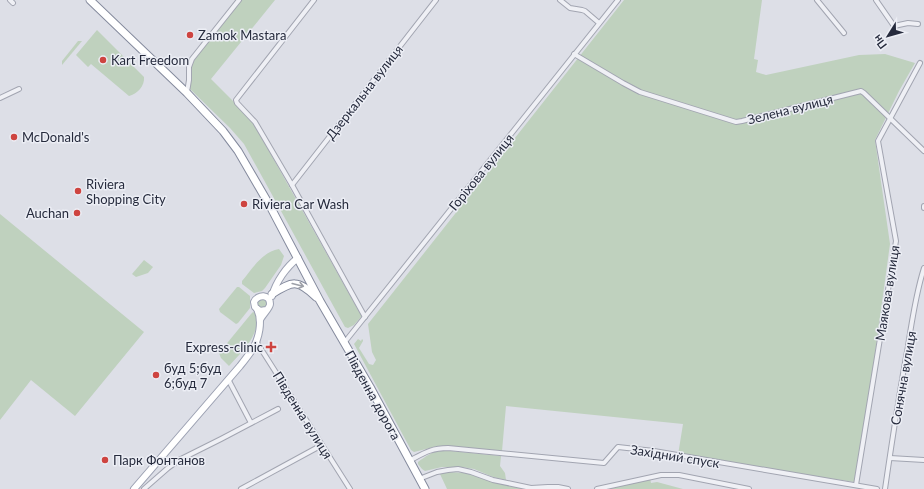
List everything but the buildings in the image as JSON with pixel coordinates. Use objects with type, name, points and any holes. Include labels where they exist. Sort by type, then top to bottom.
[{"type":"highway","name":"Південна дорога","points":[[92,1],[187,93],[223,132],[238,151],[344,344],[370,387],[425,489]]},
{"type":"highway","points":[[272,294],[285,286],[295,284],[305,287],[320,301]]},
{"type":"main road","points":[[260,320],[262,315],[269,308],[272,294],[277,284],[288,267],[298,258]]},
{"type":"main road","points":[[134,489],[142,487],[252,349],[260,323],[259,314],[254,306],[254,302],[256,298],[270,291],[277,284]]},
{"type":"main road","points":[[262,296],[268,298],[270,304]]},
{"type":"main road","points":[[257,309],[262,312],[266,310]]},
{"type":"street","points":[[187,93],[189,66],[192,59],[239,0]]},
{"type":"street","points":[[314,0],[236,100],[237,103],[255,122],[292,185],[365,317]]},
{"type":"street","name":"Дзеркальна вулиця","points":[[292,185],[436,0]]},
{"type":"street","points":[[560,0],[570,8],[586,11],[599,23]]},
{"type":"street","name":"Горіхова вулиця","points":[[344,344],[618,0]]},
{"type":"street","points":[[817,0],[844,33]]},
{"type":"street","points":[[876,0],[894,26],[908,23],[918,24]]},
{"type":"street","name":"Зелена вулиця","points":[[574,54],[640,92],[736,122],[861,91],[924,151]]},
{"type":"street","name":"Маякова вулиця","points":[[856,485],[896,241],[878,141],[920,63]]},
{"type":"street","points":[[0,98],[19,89]]},
{"type":"street","name":"Сонячна вулиця","points":[[885,489],[915,305],[924,268]]},
{"type":"street","name":"Південна вулиця","points":[[256,340],[350,489]]},
{"type":"street","points":[[228,379],[251,423]]},
{"type":"street","points":[[142,487],[178,460],[221,439],[278,408]]},
{"type":"street","points":[[241,489],[322,445]]},
{"type":"street","name":"Західний спуск","points":[[409,461],[425,452],[437,448],[448,448],[604,463],[618,447],[878,489]]},
{"type":"street","points":[[890,458],[924,460]]},
{"type":"street","points":[[419,479],[437,472],[458,469],[493,480],[531,488],[548,486],[568,489]]},
{"type":"street","points":[[597,489],[661,475],[679,475],[749,489]]},
{"type":"green space","points":[[241,0],[275,0],[211,79],[251,119],[361,315],[354,325],[348,328],[345,327],[244,144],[230,128],[189,88],[192,62]]},
{"type":"green space","points":[[624,0],[762,0],[754,59],[758,60],[756,72],[766,75],[859,55],[885,54],[915,63],[899,91],[875,140],[890,244],[874,361],[854,482],[678,455],[683,424],[506,406],[502,451],[438,446],[414,452],[411,450],[354,344],[358,339],[361,341],[362,339],[363,340],[359,348],[369,364],[373,365],[376,360],[372,352],[368,324]]},
{"type":"green space","name":"Kart Freedom","points":[[97,30],[144,77],[142,86],[135,93],[129,96],[91,64],[88,67],[76,55]]},
{"type":"green space","points":[[78,41],[82,41],[62,65],[62,61]]},
{"type":"green space","points":[[0,214],[144,332],[75,416],[31,380],[0,420]]},
{"type":"green space","points":[[279,249],[284,256],[281,265],[262,291],[254,293],[242,284],[242,281],[262,257]]},
{"type":"green space","points":[[144,260],[153,267],[148,273],[136,277],[132,274]]},
{"type":"green space","points":[[237,287],[250,296],[250,308],[236,324],[220,312],[219,309]]},
{"type":"green space","points":[[266,298],[268,306],[259,309],[255,302],[256,300]]},
{"type":"green space","points":[[253,312],[256,313],[257,321],[256,328],[250,342],[229,366],[221,358],[219,353]]},
{"type":"green space","points":[[441,450],[501,456],[500,466],[505,473],[506,480],[493,477],[474,469],[462,467],[442,467],[425,471],[418,464],[418,462],[426,456]]},
{"type":"green space","points":[[448,472],[466,473],[493,482],[527,489],[447,489],[440,474]]},
{"type":"green space","points":[[650,478],[651,483],[657,482],[683,489],[593,489]]},
{"type":"place","name":"Zamok Mastara","points":[[190,35]]},
{"type":"place","name":"Kart Freedom","points":[[103,60]]},
{"type":"place","name":"McDonald's","points":[[14,137]]},
{"type":"place","name":"Riviera Shopping City","points":[[78,191]]},
{"type":"place","name":"Riviera Car Wash","points":[[244,204]]},
{"type":"place","name":"Auchan","points":[[77,213]]},
{"type":"place","name":"Express-clinic","points":[[271,347]]},
{"type":"place","name":"буд 5;буд 6;буд 7","points":[[156,375]]},
{"type":"place","name":"Парк Фонтанов","points":[[105,460]]}]
